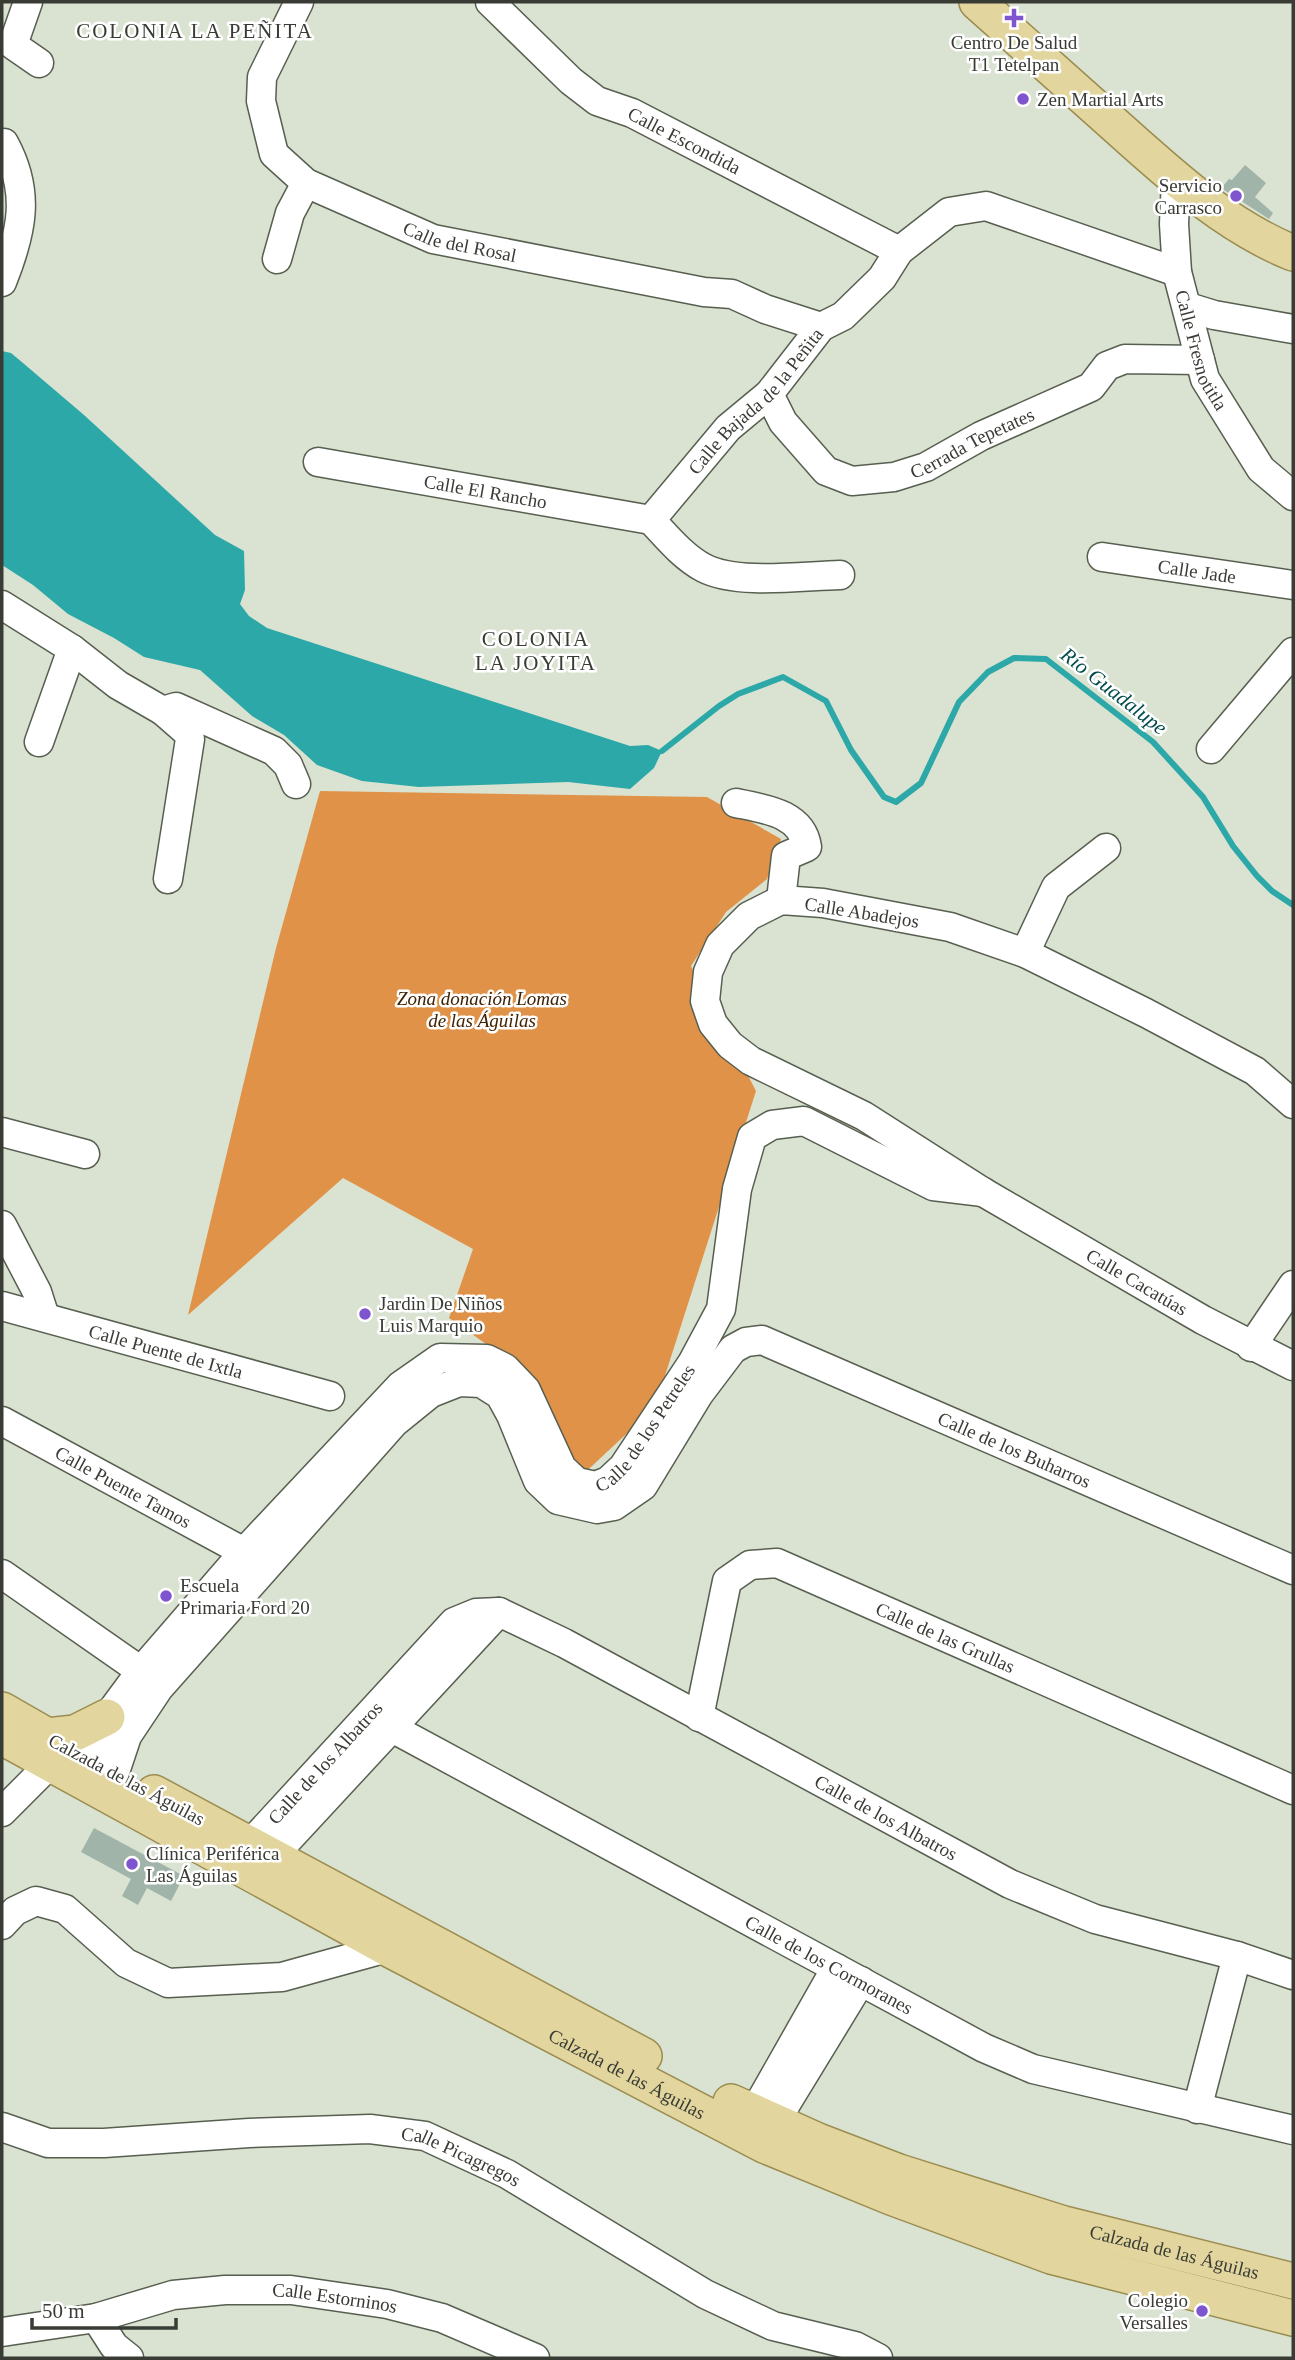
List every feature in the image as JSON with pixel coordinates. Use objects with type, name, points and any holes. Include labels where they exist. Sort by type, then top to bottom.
[{"type":"main road","points":[[977,2],[1175,179],[1227,219],[1270,244],[1293,253]]},
{"type":"main road","name":"Calzada de las Águilas","points":[[2,1710],[81,1767],[394,1938],[879,2192],[1051,2256],[1293,2318]]},
{"type":"main road","points":[[81,1767],[75,1733],[107,1717]]},
{"type":"main road","name":"Calzada de las Águilas","points":[[2,1737],[81,1767],[261,1851],[394,1938]]},
{"type":"main road","name":"Calzada de las Águilas","points":[[759,2129],[1064,2224],[1293,2281]]},
{"type":"street","points":[[28,2],[7,43],[39,63]]},
{"type":"street","name":"Calle del Rosal","points":[[299,2],[262,77],[261,101],[274,154],[306,183],[433,239],[704,292],[732,294],[765,309],[821,327]]},
{"type":"street","name":"Calle Escondida","points":[[489,2],[571,81],[597,101],[632,113],[899,251]]},
{"type":"street","points":[[2,282],[16,247],[23,204],[15,162],[4,143]]},
{"type":"street","name":"Calle Fresnotitla","points":[[1175,179],[1177,272],[1205,379],[1261,469],[1293,496]]},
{"type":"street","points":[[277,259],[290,213],[306,183]]},
{"type":"street","name":"Calle Bajada de la Peñita","points":[[651,520],[728,428],[769,394],[821,327],[843,316],[882,278],[899,251],[949,212],[986,206],[1177,272]]},
{"type":"street","points":[[1188,307],[1214,315],[1293,330]]},
{"type":"street","name":"Cerrada Tepetates","points":[[769,394],[783,422],[826,471],[852,481],[894,477],[926,467],[981,436],[1091,387],[1107,366],[1125,359],[1200,360]]},
{"type":"street","name":"Calle El Rancho","points":[[318,462],[651,520]]},
{"type":"street","points":[[651,520],[676,547],[703,568],[734,577],[840,575]]},
{"type":"street","name":"Calle Jade","points":[[1102,557],[1293,585]]},
{"type":"street","points":[[2,604],[72,649],[118,684],[163,711],[187,732],[190,738],[168,878]]},
{"type":"street","points":[[39,742],[72,649]]},
{"type":"street","points":[[1212,749],[1293,652]]},
{"type":"street","points":[[163,711],[176,707],[274,751],[288,765],[296,784]]},
{"type":"street","points":[[736,803],[788,817],[805,834],[807,847],[786,856],[782,900]]},
{"type":"street","points":[[1025,953],[1056,887],[1106,848]]},
{"type":"street","name":"Calle Abadejos","points":[[983,1192],[864,1116],[751,1061],[730,1045],[713,1024],[705,1001],[708,972],[720,945],[749,916],[782,900],[823,903],[950,927],[1025,953],[1146,1013],[1255,1071],[1293,1104]]},
{"type":"street","name":"Calle de los Petreles","points":[[81,1767],[127,1736],[150,1680],[244,1552],[401,1386],[440,1358],[487,1359],[505,1368],[526,1390],[562,1468],[578,1482],[595,1486],[608,1481],[623,1467],[692,1363],[721,1309],[737,1189],[752,1138],[772,1125],[804,1121],[933,1186],[983,1192]]},
{"type":"street","points":[[2,1132],[85,1154]]},
{"type":"street","name":"Calle Cacatúas","points":[[983,1192],[1251,1347],[1293,1366]]},
{"type":"street","points":[[2,1225],[37,1293],[45,1317]]},
{"type":"street","points":[[1251,1347],[1293,1285]]},
{"type":"street","name":"Calle Puente de Ixtla","points":[[2,1306],[330,1396]]},
{"type":"street","name":"Calle de los Buharros","points":[[733,1349],[746,1342],[762,1340],[1293,1570]]},
{"type":"street","name":"Calle de los Petreles","points":[[81,1767],[107,1717],[150,1680],[394,1423],[431,1392],[458,1382],[481,1383],[500,1395],[512,1415],[538,1481],[558,1500],[597,1509],[614,1506],[643,1486],[699,1394],[733,1349]]},
{"type":"street","name":"Calle Puente Tamos","points":[[2,1421],[244,1552]]},
{"type":"street","name":"Calle de las Grullas","points":[[699,1717],[727,1581],[750,1565],[778,1563],[1293,1790]]},
{"type":"street","points":[[2,1574],[150,1680]]},
{"type":"street","name":"Calle de los Albatros","points":[[261,1851],[392,1728],[499,1612]]},
{"type":"street","name":"Calle de los Albatros","points":[[261,1851],[454,1622],[476,1613],[499,1612],[564,1643],[1010,1884],[1095,1919],[1237,1956],[1293,1975]]},
{"type":"street","name":"Calle de los Cormoranes","points":[[392,1728],[984,2048],[1034,2069],[1293,2130]]},
{"type":"street","points":[[2,1812],[81,1767]]},
{"type":"street","points":[[2,1925],[15,1911],[36,1902],[65,1909],[127,1963],[168,1983],[282,1977],[394,1938]]},
{"type":"street","points":[[1197,2109],[1237,1956]]},
{"type":"street","points":[[759,2129],[836,1968]]},
{"type":"street","points":[[759,2129],[861,1981]]},
{"type":"street","name":"Calle Picagregos","points":[[2,2127],[48,2143],[104,2143],[249,2133],[370,2129],[425,2136],[507,2174],[705,2294],[823,2348],[855,2346],[877,2358]]},
{"type":"street","name":"Calle Estorninos","points":[[2,2332],[96,2318],[173,2295],[225,2290],[291,2290],[387,2304],[442,2318],[536,2358]]},
{"type":"street","points":[[96,2318],[114,2346],[129,2358]]},
{"type":"green space","name":"Zona donación Lomas de las Águilas","points":[[320,791],[707,797],[781,839],[767,879],[726,912],[691,966],[756,1091],[655,1407],[576,1481],[496,1351],[449,1318],[473,1249],[343,1178],[188,1315],[276,948]]},
{"type":"water","points":[[2,351],[11,353],[84,415],[215,535],[244,551],[245,590],[240,604],[249,616],[267,628],[630,746],[648,745],[662,751],[654,768],[630,789],[568,782],[419,787],[362,781],[317,765],[284,735],[252,716],[200,670],[144,657],[68,614],[33,585],[2,565]]},
{"type":"building","name":"Servicio Carrasco","points":[[1245,165],[1266,183],[1255,197],[1273,213],[1269,219],[1221,188]]},
{"type":"building","name":"Clínica Periférica Las Águilas","points":[[94,1828],[184,1876],[171,1901],[147,1888],[138,1905],[122,1896],[131,1879],[81,1852]]},
{"type":"waterway","name":"Río Guadalupe","points":[[662,751],[738,694],[783,677],[826,701],[851,750],[884,797],[896,802],[921,783],[959,702],[988,672],[1014,658],[1046,659],[1153,742],[1203,797],[1233,846],[1257,876],[1272,891],[1293,905]]},
{"type":"place","name":"Centro De Salud T1 Tetelpan","points":[[1014,18]]},
{"type":"place","name":"Zen Martial Arts","points":[[1023,99]]},
{"type":"place","name":"Servicio Carrasco","points":[[1236,196]]},
{"type":"place","name":"Jardin De Niños Luis Marquio","points":[[365,1314]]},
{"type":"place","name":"Escuela Primaria Ford 20","points":[[166,1596]]},
{"type":"place","name":"Clínica Periférica Las Águilas","points":[[132,1864]]},
{"type":"place","name":"Colegio Versalles","points":[[1202,2311]]},
{"type":"district","name":"COLONIA LA PEÑITA","points":[[195,31]]},
{"type":"district","name":"COLONIA LA JOYITA","points":[[536,651]]}]
